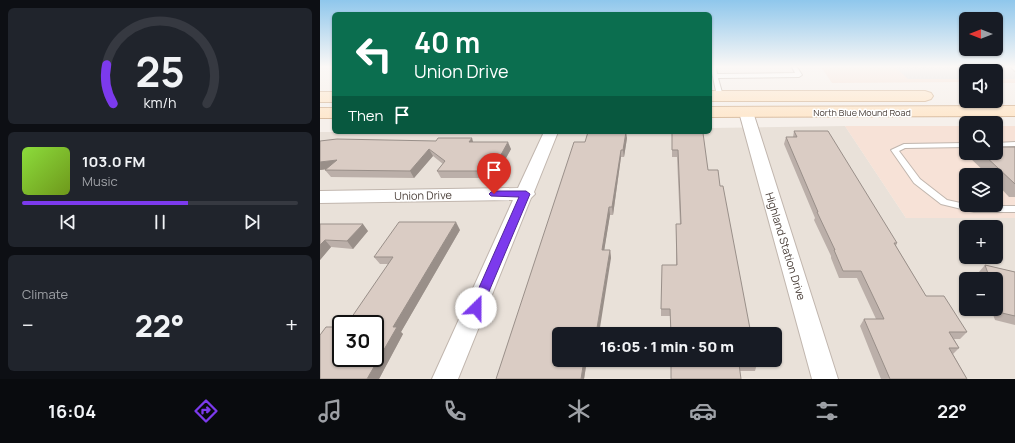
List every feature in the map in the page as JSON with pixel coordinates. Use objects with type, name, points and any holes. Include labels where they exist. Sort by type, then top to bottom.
[{"type":"main road","name":"North Blue Mound Road","points":[[715,96],[942,96]]},
{"type":"main road","points":[[1003,96],[1015,96]]},
{"type":"main road","points":[[320,98],[332,97]]},
{"type":"main road","name":"North Blue Mound Road","points":[[712,112],[1015,111]]},
{"type":"main road","points":[[320,113],[332,113]]},
{"type":"street","name":"Highland Station Drive","points":[[746,112],[825,379]]},
{"type":"street","points":[[445,379],[526,194],[550,134]]},
{"type":"street","name":"Union Drive","points":[[320,197],[526,194]]},
{"type":"lane","points":[[715,85],[715,96]]},
{"type":"lane","points":[[1003,145],[1015,144]]},
{"type":"lane","points":[[959,145],[904,146],[895,150],[917,181],[944,202],[974,209],[1015,209]]},
{"type":"shaded area","points":[[845,126],[906,218],[1015,218],[1015,379],[320,379],[320,132],[332,132],[332,134],[712,134],[712,128]]},
{"type":"shaded area","points":[[845,126],[959,126],[959,160],[1003,160],[1003,126],[1015,126],[1015,218],[906,218]]},
{"type":"building","points":[[794,131],[828,131],[897,243],[894,243],[926,296],[944,296],[967,332],[949,332],[959,348],[949,348],[967,379],[890,379],[864,319],[884,319],[861,271],[843,271],[786,137],[797,137]]},
{"type":"building","points":[[587,134],[626,134],[623,150],[621,150],[612,207],[609,207],[602,250],[610,250],[597,327],[552,327],[552,367],[583,367],[581,379],[496,379],[574,142],[585,142]]},
{"type":"building","points":[[672,134],[703,134],[708,170],[718,170],[720,186],[723,186],[750,327],[671,327],[670,309],[661,309],[662,265],[677,265],[676,224],[681,224],[678,150],[672,150]]},
{"type":"building","points":[[438,138],[472,138],[469,142],[508,142],[497,162],[484,162],[479,171],[437,171],[445,161],[429,149],[410,171],[325,170],[337,160],[320,162],[320,141],[337,139],[436,141]]},
{"type":"building","points":[[1003,147],[1015,147],[1015,184],[1003,173],[1003,168],[998,168],[989,160],[1003,160]]},
{"type":"building","points":[[399,222],[456,222],[393,327],[397,327],[384,350],[384,315],[353,315],[393,257],[374,257]]},
{"type":"building","points":[[320,224],[363,224],[347,241],[325,240],[320,245]]},
{"type":"building","points":[[985,265],[1015,272],[1015,316],[1003,313],[1003,272],[988,272]]},
{"type":"building","points":[[326,327],[332,327],[332,367],[374,367],[367,379],[320,379],[320,335]]},
{"type":"building","points":[[671,367],[739,367],[741,379],[671,379]]},
{"type":"route","points":[[476,308],[526,194],[494,194]]}]
